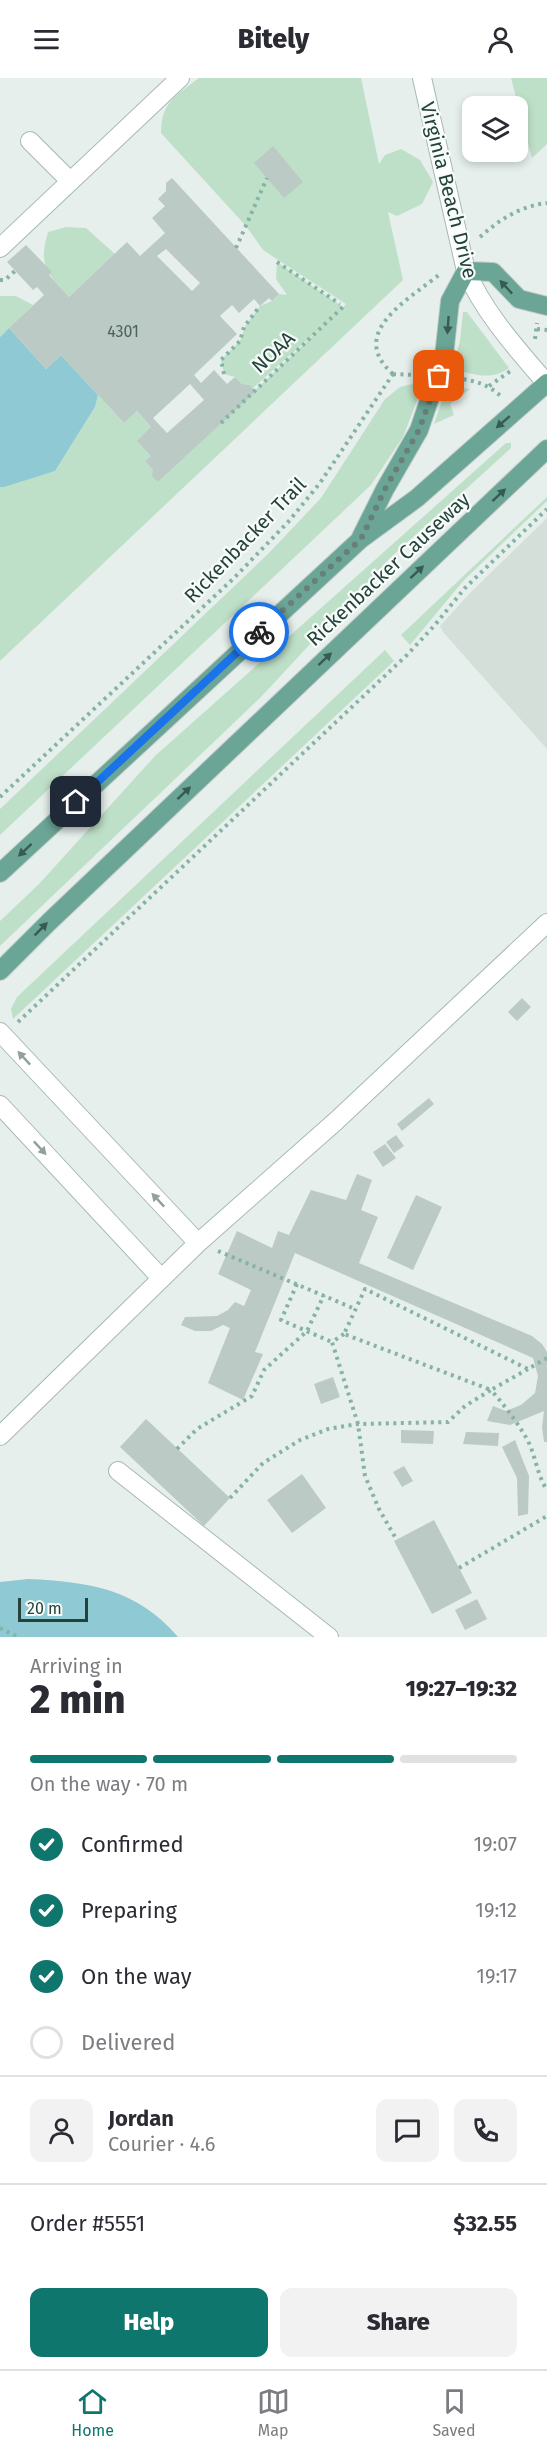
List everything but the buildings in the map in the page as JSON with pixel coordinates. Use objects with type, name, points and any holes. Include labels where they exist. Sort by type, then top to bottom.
[{"type":"main road","points":[[361,539],[385,489],[419,430],[444,356],[450,301],[466,271],[493,272],[519,299],[542,311]]},
{"type":"main road","name":"Rickenbacker Causeway","points":[[0,873],[361,539],[417,498],[547,383]]},
{"type":"main road","name":"Rickenbacker Causeway","points":[[0,971],[547,449]]},
{"type":"street","points":[[0,248],[180,78]]},
{"type":"street","name":"Virginia Beach Drive","points":[[422,78],[466,271],[473,288],[493,319],[547,383]]},
{"type":"street","points":[[30,141],[70,181]]},
{"type":"street","points":[[0,1436],[198,1243],[336,1121],[547,923]]},
{"type":"street","points":[[7,1029],[198,1243]]},
{"type":"street","points":[[0,1105],[161,1278]]},
{"type":"street","points":[[118,1472],[329,1637]]},
{"type":"path","points":[[236,248],[267,178]]},
{"type":"path","points":[[485,232],[511,214],[530,206],[547,203]]},
{"type":"path","points":[[277,262],[340,304]]},
{"type":"path","points":[[0,280],[5,280],[15,271]]},
{"type":"path","points":[[424,375],[393,374],[385,367],[376,349],[376,335],[381,324],[397,308],[438,275]]},
{"type":"path","name":"NOAA","points":[[221,423],[346,304]]},
{"type":"path","points":[[224,374],[221,360],[240,341],[244,327],[260,306]]},
{"type":"path","points":[[532,342],[536,337],[542,311]]},
{"type":"path","points":[[537,329],[547,330]]},
{"type":"path","points":[[489,386],[512,370]]},
{"type":"path","name":"Rickenbacker Trail","points":[[0,797],[235,577],[289,521],[320,483],[393,374]]},
{"type":"path","points":[[452,377],[489,386],[494,390]]},
{"type":"path","points":[[7,1029],[407,655],[465,588],[547,508]]},
{"type":"path","points":[[198,1243],[355,1309]]},
{"type":"path","points":[[297,1284],[281,1320],[332,1342],[358,1424],[365,1476],[379,1509],[396,1537]]},
{"type":"path","points":[[332,1342],[345,1334],[365,1289],[528,1369]]},
{"type":"path","points":[[177,1449],[197,1429],[252,1396],[264,1370],[307,1331],[324,1295]]},
{"type":"path","points":[[345,1334],[491,1390],[510,1413],[529,1443],[540,1480],[547,1490]]},
{"type":"path","points":[[230,1498],[263,1463],[300,1440],[328,1429],[358,1424],[448,1422],[465,1406],[547,1358]]},
{"type":"path","points":[[459,1568],[547,1516]]},
{"type":"path","points":[[0,1628],[18,1637]]},
{"type":"shaded area","points":[[547,518],[547,749],[440,626],[470,593]]},
{"type":"green space","points":[[199,78],[361,78],[379,164],[385,155],[401,149],[420,160],[433,182],[422,204],[397,216],[388,212],[403,280],[0,661],[0,487],[55,471],[95,407],[98,395],[124,423],[137,411],[151,427],[151,456],[145,461],[153,470],[153,476],[158,482],[323,326],[253,388],[242,384],[235,377],[224,374],[221,360],[240,341],[246,325],[260,306],[272,301],[279,294],[287,295],[276,279],[277,262],[343,307],[346,304],[263,250],[246,226],[161,133],[167,106]]},
{"type":"green space","points":[[511,78],[547,78],[547,144],[532,158],[528,143],[528,96],[516,96]]},
{"type":"green space","points":[[66,227],[86,228],[115,254],[69,297],[50,275],[44,261],[48,232]]},
{"type":"green space","points":[[0,296],[16,296],[33,305],[0,337]]},
{"type":"green space","points":[[463,312],[467,312],[509,368],[488,376],[452,370],[460,341]]},
{"type":"green space","points":[[412,384],[423,385],[403,437],[371,485],[0,835],[0,809],[268,554],[321,498],[385,399],[400,387]]},
{"type":"green space","points":[[447,386],[470,389],[450,404],[454,415],[434,424]]},
{"type":"green space","points":[[506,443],[511,443],[511,448],[389,559],[261,697],[0,946],[0,921],[39,884],[155,756]]},
{"type":"green space","points":[[547,497],[547,501],[464,580],[410,645],[401,635]]},
{"type":"green space","points":[[385,650],[394,661],[13,1019],[11,1009],[17,997]]},
{"type":"water","points":[[9,328],[46,369],[61,355],[98,395],[95,407],[55,471],[0,487],[0,337]]},
{"type":"water","points":[[28,1579],[71,1582],[110,1591],[145,1608],[178,1637],[0,1637],[0,1582]]},
{"type":"way so far","points":[[259,632],[361,539],[385,489],[419,430],[439,376]]},
{"type":"route","points":[[76,802],[259,632]]}]
